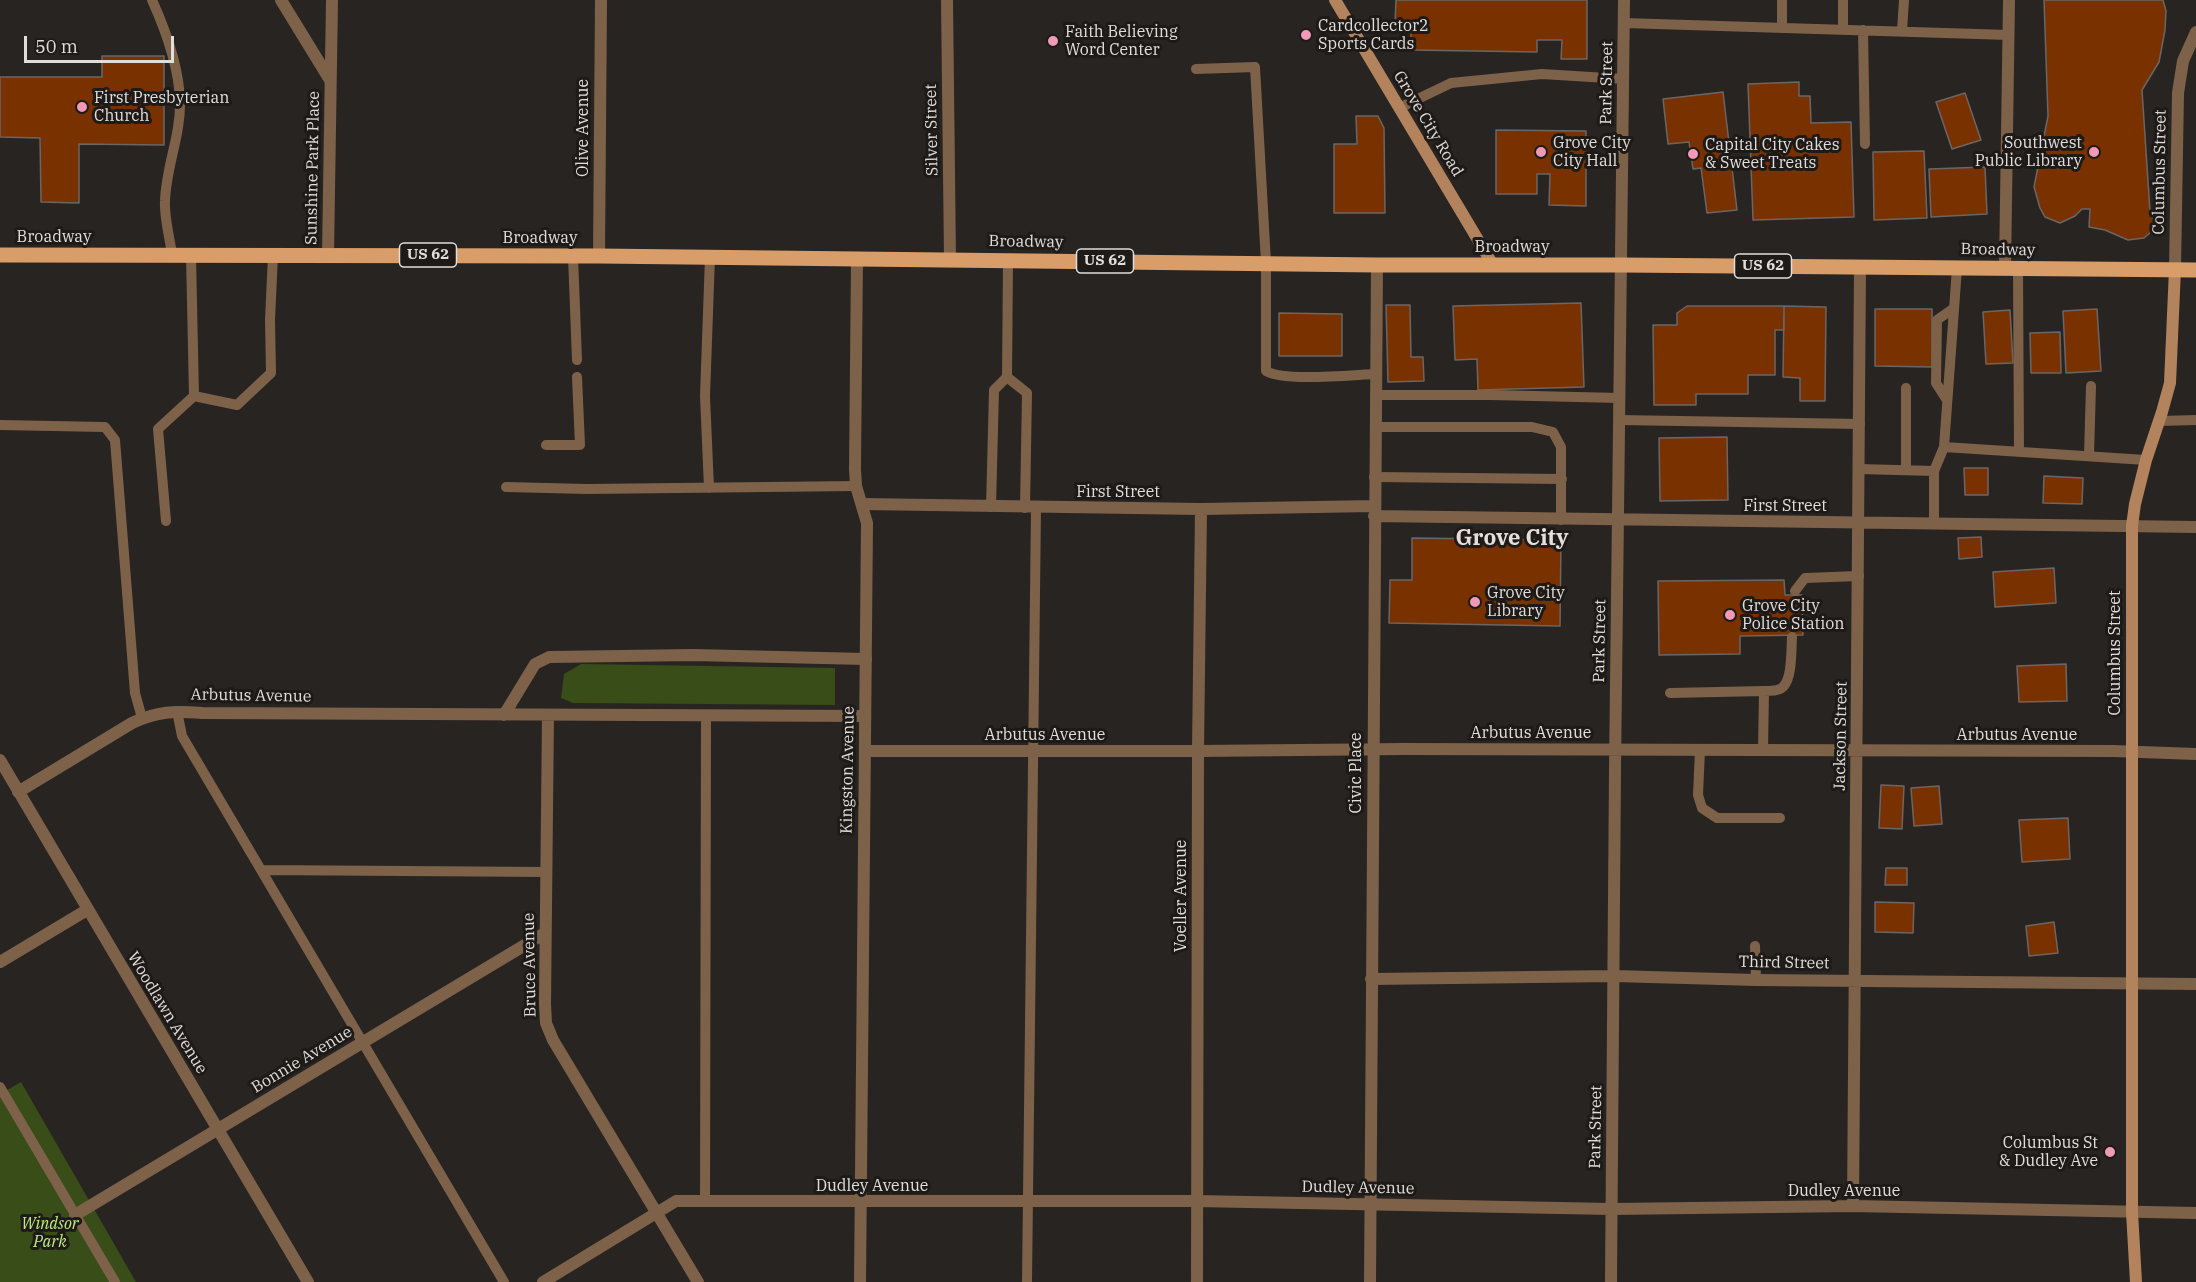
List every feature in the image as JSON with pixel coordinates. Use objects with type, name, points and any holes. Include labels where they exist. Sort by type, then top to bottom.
[{"type":"main road","name":"Grove City Road","points":[[1335,0],[1493,265]]},
{"type":"main road","name":"Broadway","points":[[0,255],[599,256],[1377,265],[2196,270]]},
{"type":"main road","name":"Columbus Street","points":[[2136,1282],[2132,1212],[2130,984],[2132,526],[2146,460],[2170,383],[2175,269]]},
{"type":"street","name":"Sunshine Park Place","points":[[281,0],[330,81]]},
{"type":"street","name":"Sunshine Park Place","points":[[328,255],[332,0]]},
{"type":"street","name":"Olive Avenue","points":[[599,256],[601,0]]},
{"type":"street","name":"Silver Street","points":[[947,0],[950,259]]},
{"type":"street","name":"Park Street","points":[[1611,1282],[1624,0]]},
{"type":"street","points":[[2009,0],[2011,268]]},
{"type":"street","name":"Columbus Street","points":[[2175,269],[2178,93],[2182,62],[2196,32]]},
{"type":"street","name":"Kingston Avenue","points":[[857,259],[856,486],[867,523],[860,1282]]},
{"type":"street","name":"Civic Place","points":[[1370,1282],[1377,265]]},
{"type":"street","name":"Jackson Street","points":[[1853,1206],[1860,267]]},
{"type":"street","name":"First Street","points":[[863,504],[1374,511],[1618,521],[2196,527]]},
{"type":"street","name":"Voeller Avenue","points":[[1197,1282],[1201,509]]},
{"type":"street","points":[[504,715],[531,668],[549,657],[693,656],[866,659]]},
{"type":"street","name":"Arbutus Avenue","points":[[18,792],[142,718],[152,714],[177,711],[865,716]]},
{"type":"street","name":"Bruce Avenue","points":[[548,715],[546,1023],[553,1040],[698,1282]]},
{"type":"street","name":"Arbutus Avenue","points":[[865,751],[1373,749],[2113,751],[2196,754]]},
{"type":"street","name":"Woodlawn Avenue","points":[[0,760],[308,1282]]},
{"type":"street","points":[[0,962],[87,910]]},
{"type":"street","name":"Bonnie Avenue","points":[[75,1215],[545,933]]},
{"type":"street","name":"Third Street","points":[[1371,979],[1614,976],[1756,980],[2196,984]]},
{"type":"street","name":"Dudley Avenue","points":[[543,1282],[676,1201],[1197,1201],[1611,1209],[1853,1206],[2196,1213]]},
{"type":"lane","points":[[152,0],[164,27],[176,70],[180,100],[178,130],[165,201],[172,255]]},
{"type":"lane","points":[[1782,0],[1782,28]]},
{"type":"lane","points":[[1843,0],[1843,30]]},
{"type":"lane","points":[[1902,32],[1904,0]]},
{"type":"lane","points":[[1624,22],[2009,35]]},
{"type":"lane","points":[[1863,30],[1865,144]]},
{"type":"lane","points":[[1196,69],[1255,68],[1266,263],[1266,371],[1273,376],[1375,374]]},
{"type":"lane","points":[[1399,108],[1451,83],[1542,74],[1623,79]]},
{"type":"lane","points":[[166,521],[158,429],[195,396],[191,255]]},
{"type":"lane","points":[[195,396],[237,405],[271,373],[270,320],[273,255]]},
{"type":"lane","points":[[573,256],[577,360]]},
{"type":"lane","points":[[709,489],[705,396],[710,257]]},
{"type":"lane","points":[[991,507],[994,390],[1007,377],[1008,260]]},
{"type":"lane","points":[[1934,524],[1934,471],[1944,447],[1957,268]]},
{"type":"lane","points":[[2011,268],[2019,452]]},
{"type":"lane","points":[[1947,401],[1936,382],[1937,320],[1953,308]]},
{"type":"lane","points":[[546,445],[579,445],[577,377]]},
{"type":"lane","points":[[1007,377],[1027,393],[1030,508],[1032,751],[1027,1282]]},
{"type":"lane","points":[[2089,456],[2091,386]]},
{"type":"lane","points":[[1906,388],[1906,470]]},
{"type":"lane","points":[[1375,395],[1620,398]]},
{"type":"lane","points":[[1619,420],[1860,424]]},
{"type":"lane","points":[[2159,421],[2196,420]]},
{"type":"lane","points":[[0,425],[105,427],[115,440],[135,693],[142,718]]},
{"type":"lane","points":[[1375,427],[1532,427],[1553,432],[1561,447],[1561,520]]},
{"type":"lane","points":[[1944,447],[2146,460]]},
{"type":"lane","points":[[1859,469],[1934,471]]},
{"type":"lane","points":[[1374,477],[1562,479]]},
{"type":"lane","points":[[506,487],[709,489],[856,486]]},
{"type":"lane","points":[[1795,591],[1805,578],[1859,576]]},
{"type":"lane","points":[[1670,693],[1780,689],[1787,683],[1790,670],[1792,637]]},
{"type":"lane","points":[[1763,751],[1764,691]]},
{"type":"lane","points":[[177,711],[182,736],[504,1282]]},
{"type":"lane","points":[[705,1201],[706,716]]},
{"type":"lane","points":[[1700,750],[1698,795],[1702,808],[1717,818],[1780,819]]},
{"type":"lane","points":[[261,870],[546,872]]},
{"type":"lane","points":[[1755,946],[1756,980]]},
{"type":"lane","points":[[0,1087],[115,1282]]},
{"type":"green space","points":[[581,664],[835,668],[835,705],[573,703],[561,698],[564,674]]},
{"type":"green space","name":"Windsor Park","points":[[21,1082],[136,1282],[0,1282],[0,1094]]},
{"type":"building","points":[[1396,0],[1587,0],[1587,59],[1561,59],[1562,40],[1537,40],[1537,52],[1411,50],[1411,22],[1395,22]]},
{"type":"building","name":"Southwest Public Library","points":[[2044,0],[2163,0],[2166,11],[2165,30],[2159,62],[2142,90],[2150,212],[2155,224],[2144,238],[2128,240],[2105,230],[2089,227],[2090,209],[2082,209],[2075,216],[2060,223],[2045,217],[2040,208],[2034,187],[2048,116]]},
{"type":"building","name":"First Presbyterian Church","points":[[102,56],[164,56],[164,145],[79,144],[79,203],[41,202],[40,138],[0,137],[0,77],[102,77]]},
{"type":"building","points":[[1799,82],[1799,96],[1810,96],[1811,123],[1851,122],[1854,217],[1753,220],[1748,84]]},
{"type":"building","points":[[1723,92],[1737,210],[1707,213],[1701,168],[1693,169],[1689,142],[1668,144],[1663,99]]},
{"type":"building","points":[[1965,93],[1981,140],[1952,149],[1936,102]]},
{"type":"building","points":[[1356,116],[1378,116],[1384,128],[1385,213],[1334,213],[1334,144],[1357,144]]},
{"type":"building","name":"Grove City City Hall","points":[[1496,130],[1586,131],[1586,206],[1549,205],[1550,174],[1537,174],[1537,194],[1496,194]]},
{"type":"building","points":[[1924,151],[1927,218],[1874,220],[1873,152]]},
{"type":"building","points":[[1985,167],[1987,214],[1931,217],[1929,169]]},
{"type":"building","points":[[1581,303],[1584,387],[1478,390],[1477,359],[1455,360],[1453,306]]},
{"type":"building","points":[[1386,305],[1410,305],[1411,357],[1423,357],[1424,381],[1388,382]]},
{"type":"building","points":[[1687,306],[1784,306],[1784,330],[1775,330],[1775,375],[1748,375],[1748,394],[1696,394],[1696,405],[1654,405],[1653,325],[1677,325],[1677,313]]},
{"type":"building","points":[[1784,306],[1826,307],[1825,401],[1800,401],[1800,378],[1783,377]]},
{"type":"building","points":[[1875,309],[1932,309],[1932,367],[1875,366]]},
{"type":"building","points":[[2097,309],[2101,371],[2066,373],[2063,311]]},
{"type":"building","points":[[2010,310],[2013,363],[1986,364],[1983,312]]},
{"type":"building","points":[[1279,313],[1342,314],[1342,356],[1279,356]]},
{"type":"building","points":[[2060,332],[2061,373],[2031,373],[2030,333]]},
{"type":"building","points":[[1727,437],[1728,500],[1660,501],[1659,438]]},
{"type":"building","points":[[1964,468],[1988,468],[1988,495],[1965,495]]},
{"type":"building","points":[[2044,476],[2083,478],[2082,504],[2043,503]]},
{"type":"building","points":[[1981,537],[1982,557],[1959,559],[1958,538]]},
{"type":"building","name":"Grove City Library","points":[[1412,538],[1561,540],[1560,626],[1389,623],[1390,580],[1412,580]]},
{"type":"building","points":[[2054,568],[2056,603],[1995,607],[1993,572]]},
{"type":"building","name":"Grove City Police Station","points":[[1784,580],[1785,595],[1802,595],[1803,635],[1740,636],[1740,654],[1659,655],[1658,581]]},
{"type":"building","points":[[2066,664],[2067,701],[2019,702],[2017,666]]},
{"type":"building","points":[[1881,785],[1904,786],[1902,829],[1879,828]]},
{"type":"building","points":[[1939,786],[1942,824],[1914,826],[1911,788]]},
{"type":"building","points":[[2068,818],[2070,859],[2022,862],[2019,820]]},
{"type":"building","points":[[1886,868],[1907,868],[1907,885],[1885,885]]},
{"type":"building","points":[[1875,902],[1914,903],[1913,933],[1875,932]]},
{"type":"building","points":[[2054,922],[2058,953],[2029,956],[2026,926]]},
{"type":"place","name":"Cardcollector2 Sports Cards","points":[[1306,35]]},
{"type":"place","name":"Faith Believing Word Center","points":[[1053,41]]},
{"type":"place","name":"First Presbyterian Church","points":[[82,107]]},
{"type":"place","name":"Grove City City Hall","points":[[1541,152]]},
{"type":"place","name":"Southwest Public Library","points":[[2094,152]]},
{"type":"place","name":"Capital City Cakes & Sweet Treats","points":[[1693,154]]},
{"type":"place","name":"Grove City Library","points":[[1475,602]]},
{"type":"place","name":"Grove City Police Station","points":[[1730,615]]},
{"type":"place","name":"Columbus St & Dudley Ave","points":[[2110,1152]]},
{"type":"district","name":"Grove City","points":[[1512,539]]}]
